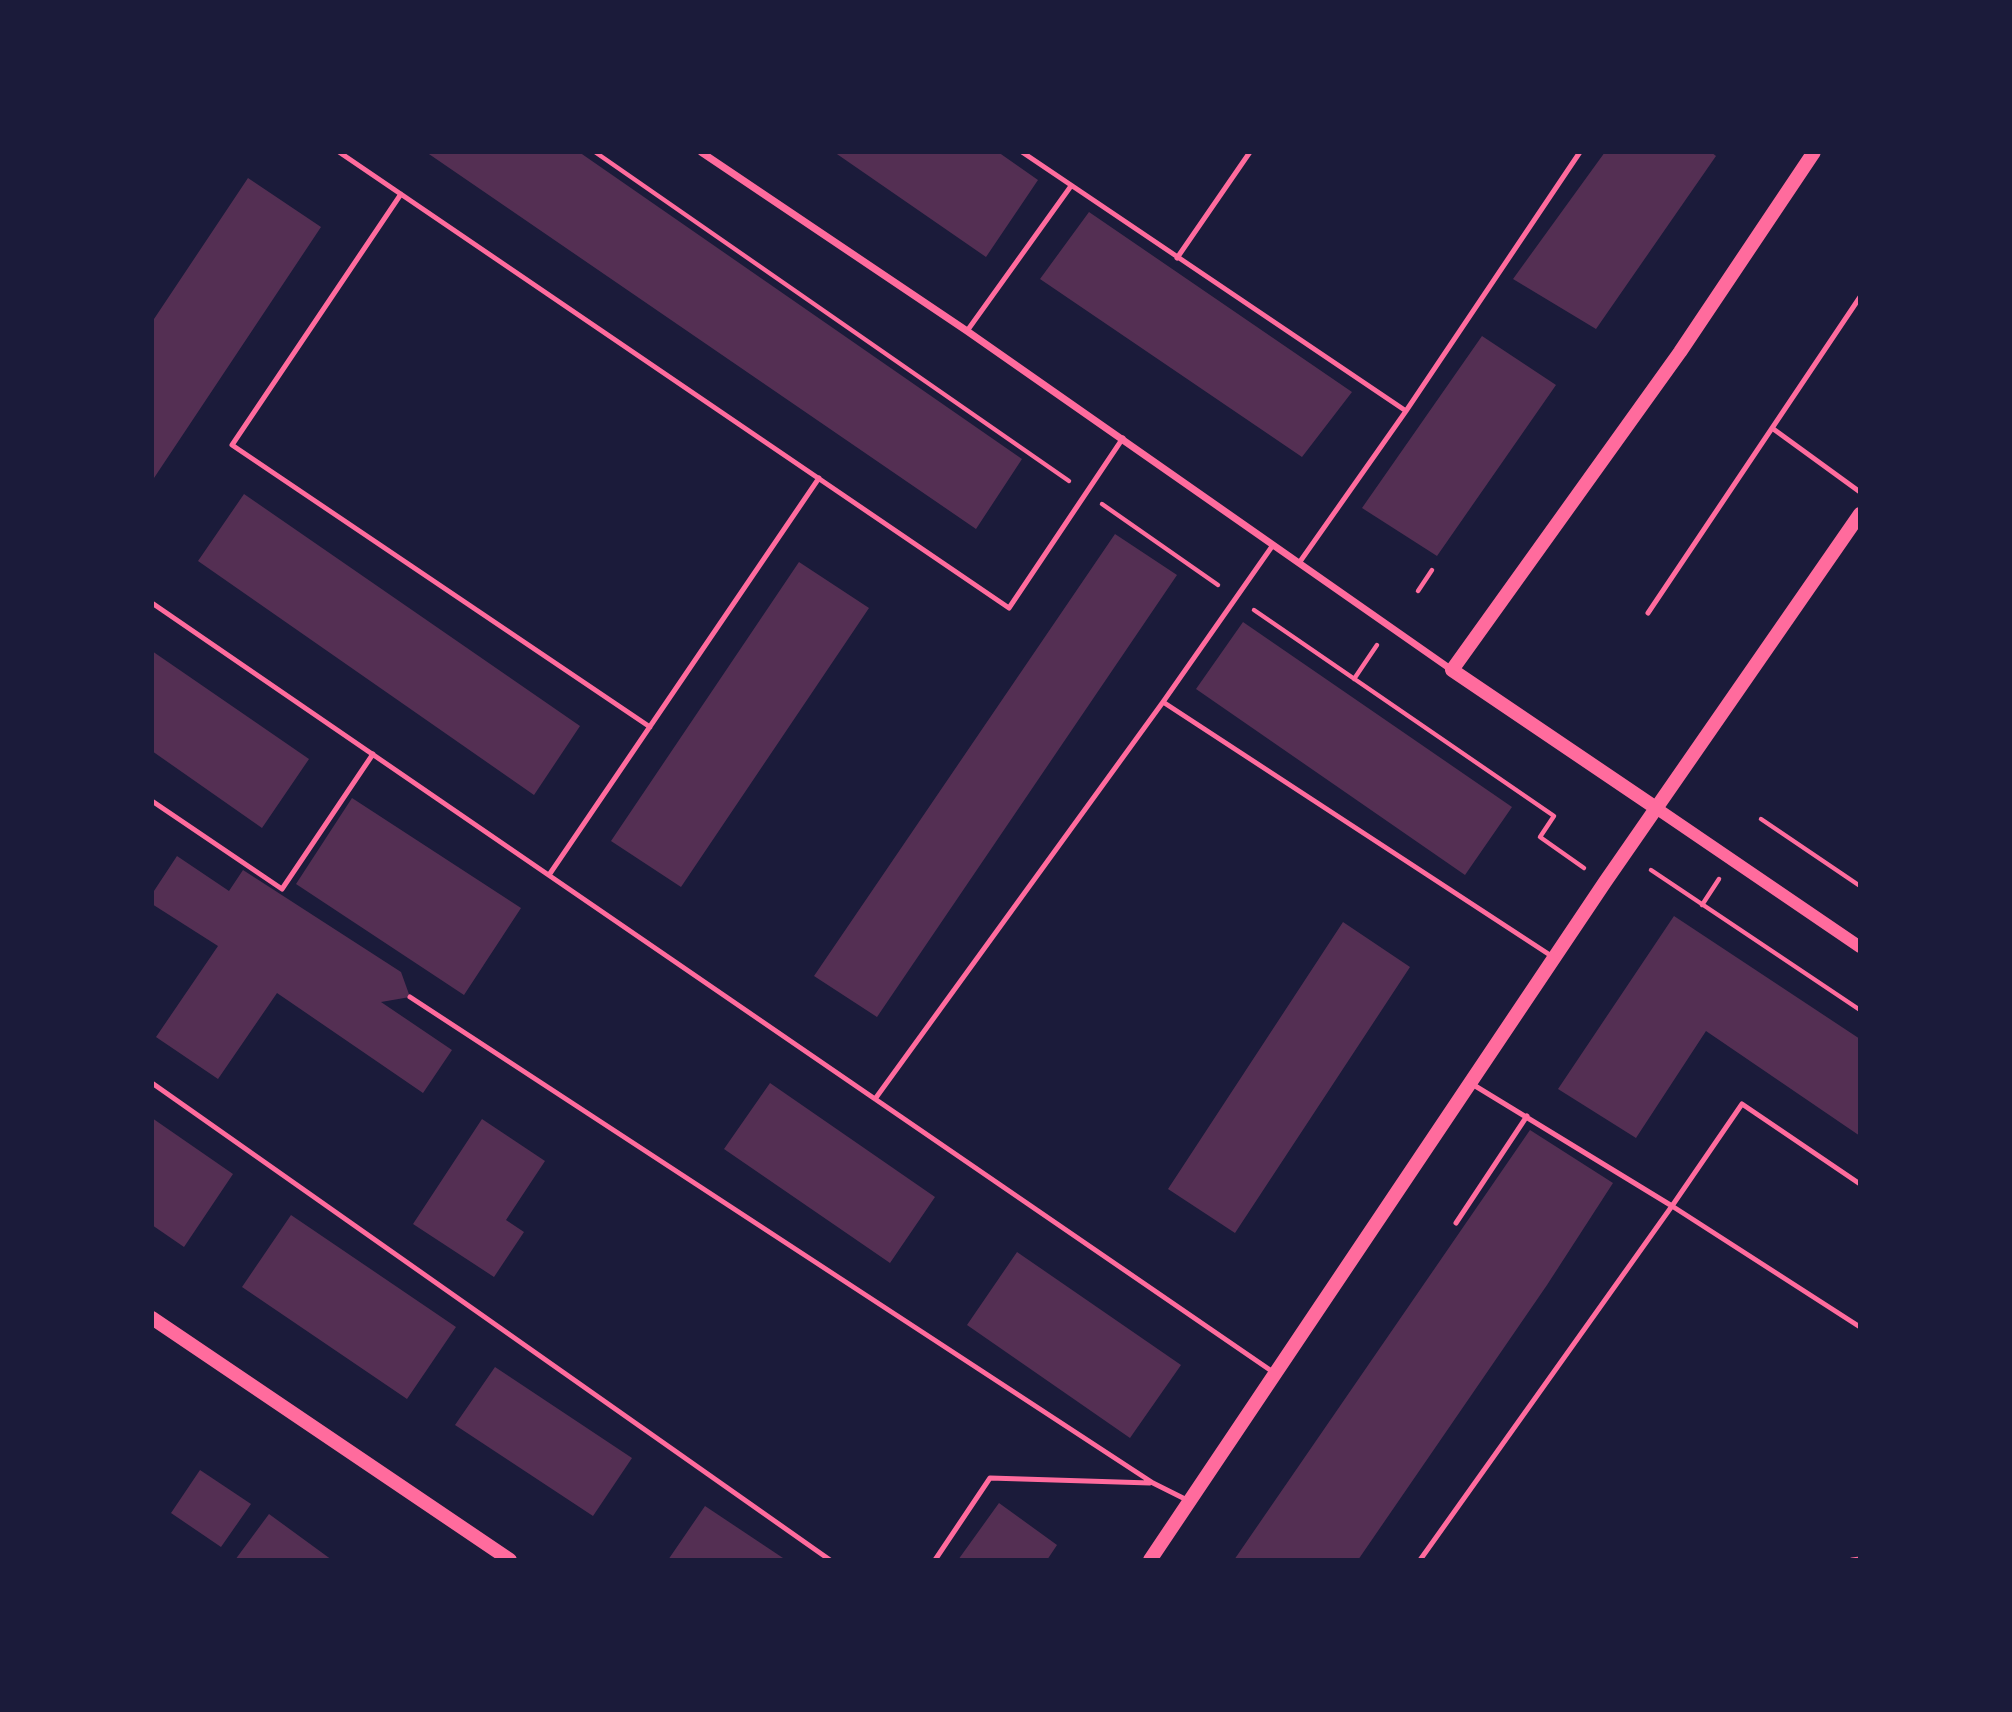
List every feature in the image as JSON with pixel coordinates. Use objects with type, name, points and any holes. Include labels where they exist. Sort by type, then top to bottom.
[{"type":"main road","points":[[1656,807],[1452,670],[1680,352],[1814,152]]},
{"type":"main road","points":[[1150,1560],[1656,807],[1858,520]]},
{"type":"main road","points":[[152,1318],[510,1560]]},
{"type":"street","points":[[701,152],[1123,438],[1452,670]]},
{"type":"street","points":[[1656,807],[1860,947]]},
{"type":"lane","points":[[339,152],[1009,608],[1123,438]]},
{"type":"lane","points":[[1022,152],[1406,411]]},
{"type":"lane","points":[[1177,258],[1250,152]]},
{"type":"lane","points":[[1299,563],[1406,411],[1580,152]]},
{"type":"lane","points":[[967,331],[1071,186]]},
{"type":"lane","points":[[401,194],[232,446],[650,727]]},
{"type":"lane","points":[[1648,613],[1860,297]]},
{"type":"lane","points":[[1772,428],[1860,492]]},
{"type":"lane","points":[[549,875],[819,478]]},
{"type":"lane","points":[[875,1099],[1163,702],[1273,545]]},
{"type":"lane","points":[[152,603],[1275,1374]]},
{"type":"lane","points":[[1163,702],[1554,958]]},
{"type":"lane","points":[[152,801],[282,889],[373,754]]},
{"type":"lane","points":[[410,997],[1153,1483],[1190,1501]]},
{"type":"lane","points":[[1469,1082],[1672,1206],[1860,1327]]},
{"type":"lane","points":[[152,1083],[830,1560]]},
{"type":"lane","points":[[1420,1560],[1742,1104],[1860,1185]]},
{"type":"lane","points":[[1456,1223],[1527,1116]]},
{"type":"lane","points":[[935,1560],[990,1478],[1153,1483]]},
{"type":"lane","points":[[1852,1560],[1860,1559]]},
{"type":"path","points":[[595,152],[1554,816],[1540,837],[1584,868]]},
{"type":"path","points":[[1418,591],[1432,570]]},
{"type":"path","points":[[1354,679],[1378,644]]},
{"type":"path","points":[[1761,819],[1860,886]]},
{"type":"path","points":[[1651,870],[1860,1010]]},
{"type":"path","points":[[1702,905],[1724,872]]},
{"type":"building","points":[[426,152],[579,152],[1022,459],[976,529]]},
{"type":"building","points":[[834,152],[998,152],[1038,180],[986,257]]},
{"type":"building","points":[[1605,152],[1711,152],[1716,156],[1596,329],[1513,279]]},
{"type":"building","points":[[248,178],[321,227],[152,481],[152,322]]},
{"type":"building","points":[[1089,212],[1352,392],[1302,457],[1040,279]]},
{"type":"building","points":[[1482,336],[1556,385],[1437,556],[1362,508]]},
{"type":"building","points":[[244,494],[580,726],[534,795],[198,561]]},
{"type":"building","points":[[1115,534],[1177,575],[877,1017],[814,976]]},
{"type":"building","points":[[799,562],[869,608],[681,887],[611,841]]},
{"type":"building","points":[[1243,622],[1512,807],[1465,875],[1196,689]]},
{"type":"building","points":[[152,651],[309,759],[262,828],[152,751]]},
{"type":"building","points":[[352,798],[521,908],[464,995],[296,884]]},
{"type":"building","points":[[177,856],[229,891],[243,870],[401,972],[410,997],[381,1002],[452,1050],[423,1093],[277,993],[218,1079],[156,1037],[218,946],[152,904],[152,894]]},
{"type":"building","points":[[1674,916],[1860,1039],[1860,1136],[1706,1031],[1636,1138],[1558,1089]]},
{"type":"building","points":[[1343,922],[1410,967],[1235,1233],[1168,1189]]},
{"type":"building","points":[[770,1083],[935,1197],[890,1263],[724,1149]]},
{"type":"building","points":[[152,1118],[233,1174],[184,1247],[152,1225]]},
{"type":"building","points":[[482,1119],[545,1161],[506,1220],[524,1232],[494,1277],[413,1224]]},
{"type":"building","points":[[1530,1130],[1613,1183],[1547,1285],[1358,1560],[1234,1560]]},
{"type":"building","points":[[291,1215],[456,1327],[407,1399],[242,1287]]},
{"type":"building","points":[[1017,1252],[1181,1365],[1130,1438],[967,1325]]},
{"type":"building","points":[[495,1367],[632,1458],[593,1516],[455,1425]]},
{"type":"building","points":[[200,1470],[251,1504],[221,1547],[171,1513]]},
{"type":"building","points":[[999,1503],[1057,1545],[1047,1560],[958,1560]]},
{"type":"building","points":[[705,1506],[786,1560],[668,1560]]},
{"type":"building","points":[[269,1514],[332,1560],[235,1560]]}]
